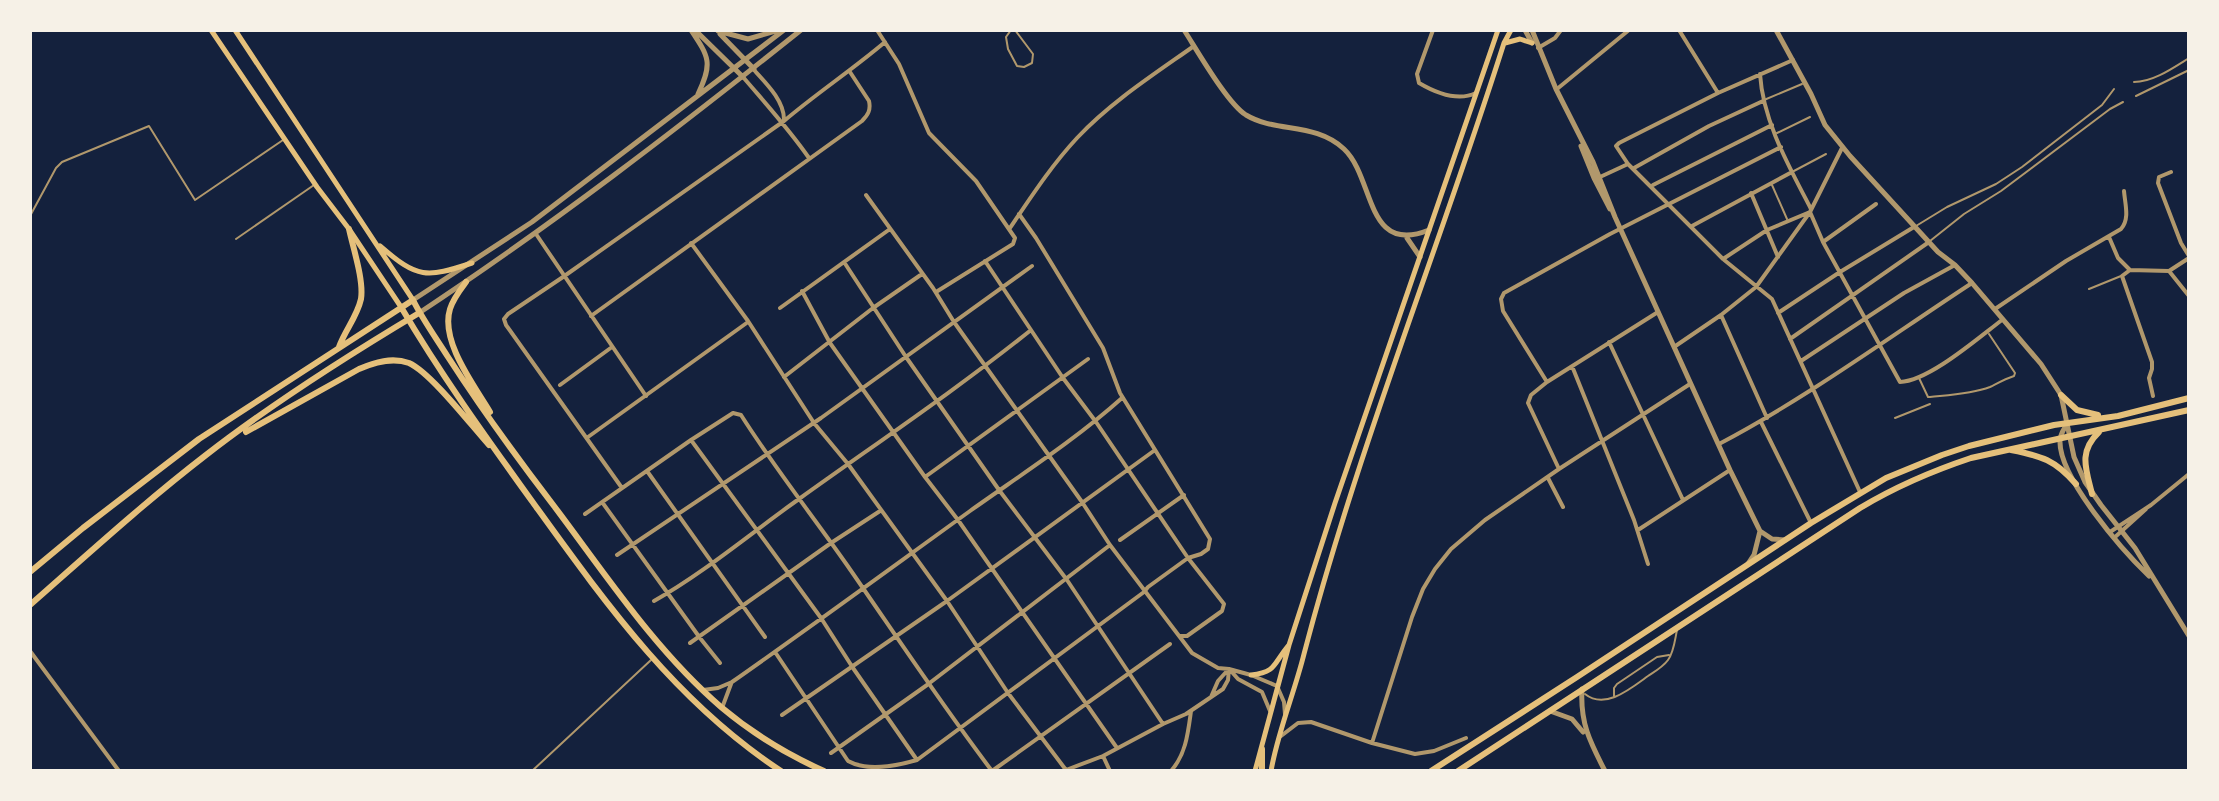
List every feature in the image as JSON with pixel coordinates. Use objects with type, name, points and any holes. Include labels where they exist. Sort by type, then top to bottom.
[{"type":"main road","points":[[211,30],[505,463],[579,566],[653,658],[696,704],[726,731],[781,771]]},
{"type":"main road","points":[[235,30],[516,456],[627,605],[667,652],[722,708],[770,742],[824,771]]},
{"type":"main road","points":[[1255,771],[1289,645],[1335,503],[1498,30]]},
{"type":"main road","points":[[1271,771],[1337,536],[1511,30]]},
{"type":"main road","points":[[1504,43],[1517,39],[1532,43]]},
{"type":"main road","points":[[339,348],[352,324],[361,297],[349,229]]},
{"type":"main road","points":[[373,241],[417,273],[434,274],[472,263]]},
{"type":"main road","points":[[466,282],[449,310],[450,339],[516,456]]},
{"type":"main road","points":[[30,572],[199,439],[413,300]]},
{"type":"main road","points":[[31,606],[115,529],[218,447],[306,385],[419,313]]},
{"type":"main road","points":[[218,447],[359,369],[378,361],[393,360],[410,364],[429,378],[505,463]]},
{"type":"main road","points":[[2061,395],[2077,410],[2118,416]]},
{"type":"main road","points":[[1431,771],[1811,523],[1886,478],[1969,446],[2068,423],[2118,416],[2189,398]]},
{"type":"main road","points":[[1458,771],[1885,494],[1971,458],[2189,410]]},
{"type":"main road","points":[[2092,494],[2085,449],[2100,430]]},
{"type":"main road","points":[[2008,450],[2045,458],[2058,465],[2076,484]]},
{"type":"main road","points":[[1251,675],[1265,673],[1274,666],[1289,645]]},
{"type":"main road","points":[[1262,749],[1262,771]]},
{"type":"street","points":[[693,30],[734,67],[776,116],[784,121],[809,158]]},
{"type":"street","points":[[693,30],[709,63],[697,97]]},
{"type":"street","points":[[717,30],[748,39],[781,30]]},
{"type":"street","points":[[717,30],[766,83],[784,111],[784,121]]},
{"type":"street","points":[[747,30],[748,39]]},
{"type":"street","points":[[413,300],[532,222],[781,30]]},
{"type":"street","points":[[419,313],[536,234],[801,30]]},
{"type":"street","points":[[877,30],[899,64],[929,133],[965,169],[1015,238],[1013,244],[936,292]]},
{"type":"street","points":[[1184,30],[1232,102],[1244,113],[1257,120],[1318,133],[1347,151],[1357,166],[1378,218],[1388,229],[1406,237],[1420,257]]},
{"type":"street","points":[[1433,30],[1417,74],[1419,83],[1455,98],[1476,93]]},
{"type":"street","points":[[1525,30],[1538,48]]},
{"type":"street","points":[[1532,30],[1690,384],[1760,531],[1772,539],[1786,540]]},
{"type":"street","points":[[1538,48],[1555,38],[1561,30]]},
{"type":"street","points":[[1556,89],[1629,30]]},
{"type":"street","points":[[1679,30],[1718,93]]},
{"type":"street","points":[[1776,30],[1825,125],[1914,227],[1972,283],[2041,364],[2061,395],[2078,469],[2092,494],[2144,561],[2189,636]]},
{"type":"street","points":[[622,488],[504,319],[784,121],[885,42]]},
{"type":"street","points":[[1009,228],[1054,164],[1088,127],[1194,46]]},
{"type":"street","points":[[1793,60],[1718,93],[1616,146],[1628,164],[1723,259],[1768,295],[1860,492]]},
{"type":"street","points":[[591,316],[862,121],[870,111],[869,101],[850,72]]},
{"type":"street","points":[[1760,74],[1763,101],[1823,242],[1897,379],[1905,382],[1919,377],[2002,320]]},
{"type":"street","points":[[1634,168],[1709,126],[1763,101]]},
{"type":"street","points":[[1652,186],[1772,125]]},
{"type":"street","points":[[1579,138],[1594,178],[1615,217]]},
{"type":"street","points":[[1547,382],[1503,311],[1501,299],[1507,291],[1781,147]]},
{"type":"street","points":[[1674,347],[1756,287],[1811,211],[1843,147]]},
{"type":"street","points":[[1835,165],[1850,156]]},
{"type":"street","points":[[1600,177],[1628,164]]},
{"type":"street","points":[[1692,226],[1792,172]]},
{"type":"street","points":[[2153,396],[2149,378],[2152,362],[2122,276],[2130,270],[2169,271],[2189,257],[2158,183],[2159,177],[2171,172]]},
{"type":"street","points":[[1994,310],[2066,261],[2121,229],[2126,221],[2124,191]]},
{"type":"street","points":[[1751,193],[1778,257]]},
{"type":"street","points":[[866,195],[1110,545],[1178,635],[1198,657],[1218,668],[1251,675],[1277,686],[1284,702],[1285,717]]},
{"type":"street","points":[[1823,242],[1876,204]]},
{"type":"street","points":[[1723,259],[1767,230],[1811,211]]},
{"type":"street","points":[[775,652],[848,761],[857,765],[899,765],[917,760],[1148,587],[1188,558],[1208,549],[1210,539],[1123,397],[1103,348],[1019,214]]},
{"type":"street","points":[[1778,313],[1914,227]]},
{"type":"street","points":[[780,308],[890,229]]},
{"type":"street","points":[[1406,237],[1429,230]]},
{"type":"street","points":[[536,234],[646,396]]},
{"type":"street","points":[[2109,237],[2118,258],[2130,270]]},
{"type":"street","points":[[1790,339],[1929,242]]},
{"type":"street","points":[[691,243],[748,321],[814,423],[848,464],[1065,770],[1103,756],[1191,711],[1220,692],[1226,685],[1229,669]]},
{"type":"street","points":[[985,261],[1157,514],[1224,606],[1222,611],[1187,636],[1178,635]]},
{"type":"street","points":[[844,262],[906,357],[999,490],[1067,580],[1163,724]]},
{"type":"street","points":[[1801,361],[1904,293],[1955,265]]},
{"type":"street","points":[[617,555],[814,423],[1032,266]]},
{"type":"street","points":[[2169,271],[2189,296]]},
{"type":"street","points":[[784,377],[922,274]]},
{"type":"street","points":[[1719,444],[1814,389],[1972,283]]},
{"type":"street","points":[[802,291],[830,343],[1117,748]]},
{"type":"street","points":[[1559,469],[1528,403],[1531,395],[1658,312]]},
{"type":"street","points":[[1721,315],[1767,418]]},
{"type":"street","points":[[588,437],[748,321]]},
{"type":"street","points":[[654,601],[938,402],[1031,330]]},
{"type":"street","points":[[1609,342],[1683,500]]},
{"type":"street","points":[[560,385],[612,347]]},
{"type":"street","points":[[925,477],[1088,359]]},
{"type":"street","points":[[1572,366],[1648,564]]},
{"type":"street","points":[[1372,743],[1423,589],[1451,549],[1476,527],[1559,469],[1690,384]]},
{"type":"street","points":[[703,690],[732,682],[864,590],[999,490],[1050,457],[1123,397]]},
{"type":"street","points":[[585,514],[733,413],[741,415],[927,685],[992,771],[1170,644]]},
{"type":"street","points":[[1761,422],[1811,523]]},
{"type":"street","points":[[2068,423],[2060,438],[2064,458],[2076,484],[2114,538],[2153,580]]},
{"type":"street","points":[[691,440],[821,618],[917,760]]},
{"type":"street","points":[[782,715],[947,601],[1155,449]]},
{"type":"street","points":[[1637,530],[1730,470]]},
{"type":"street","points":[[647,471],[765,637]]},
{"type":"street","points":[[2114,538],[2189,474]]},
{"type":"street","points":[[1548,478],[1563,507]]},
{"type":"street","points":[[1120,540],[1184,495]]},
{"type":"street","points":[[602,502],[720,663]]},
{"type":"street","points":[[2110,532],[2151,505]]},
{"type":"street","points":[[690,643],[880,511]]},
{"type":"street","points":[[1747,565],[1754,555],[1760,531]]},
{"type":"street","points":[[831,753],[927,685],[1110,545]]},
{"type":"street","points":[[30,651],[119,771]]},
{"type":"street","points":[[1211,697],[1218,681],[1229,669]]},
{"type":"street","points":[[1229,669],[1238,679],[1262,692],[1270,714]]},
{"type":"street","points":[[722,708],[732,682]]},
{"type":"street","points":[[1582,689],[1582,720],[1603,770]]},
{"type":"street","points":[[1171,771],[1184,750],[1191,711]]},
{"type":"street","points":[[1550,711],[1572,719],[1591,743]]},
{"type":"street","points":[[1278,739],[1291,727],[1305,721],[1415,754],[1424,754],[1466,738]]},
{"type":"street","points":[[1103,756],[1110,771]]},
{"type":"lane","points":[[1013,30],[1033,54],[1032,63],[1024,67],[1017,66],[1008,49],[1006,37],[1013,30]]},
{"type":"lane","points":[[2134,82],[2170,70],[2189,58]]},
{"type":"lane","points":[[2136,96],[2189,70]]},
{"type":"lane","points":[[1763,101],[1805,83]]},
{"type":"lane","points":[[1914,227],[2022,167],[2102,105],[2114,89]]},
{"type":"lane","points":[[1929,242],[2123,102]]},
{"type":"lane","points":[[1776,134],[1810,117]]},
{"type":"lane","points":[[30,216],[62,162],[149,126],[195,200],[285,139]]},
{"type":"lane","points":[[1792,172],[1826,154]]},
{"type":"lane","points":[[1771,183],[1788,220]]},
{"type":"lane","points":[[236,239],[315,184]]},
{"type":"lane","points":[[2089,289],[2122,276]]},
{"type":"lane","points":[[1919,377],[1928,397],[1989,387],[2016,375],[1987,332]]},
{"type":"lane","points":[[1895,418],[1930,404]]},
{"type":"lane","points":[[1582,689],[1591,699],[1599,700],[1629,690],[1671,656],[1678,627]]},
{"type":"lane","points":[[1614,697],[1617,684],[1657,657],[1671,656]]},
{"type":"lane","points":[[532,771],[653,658]]}]
